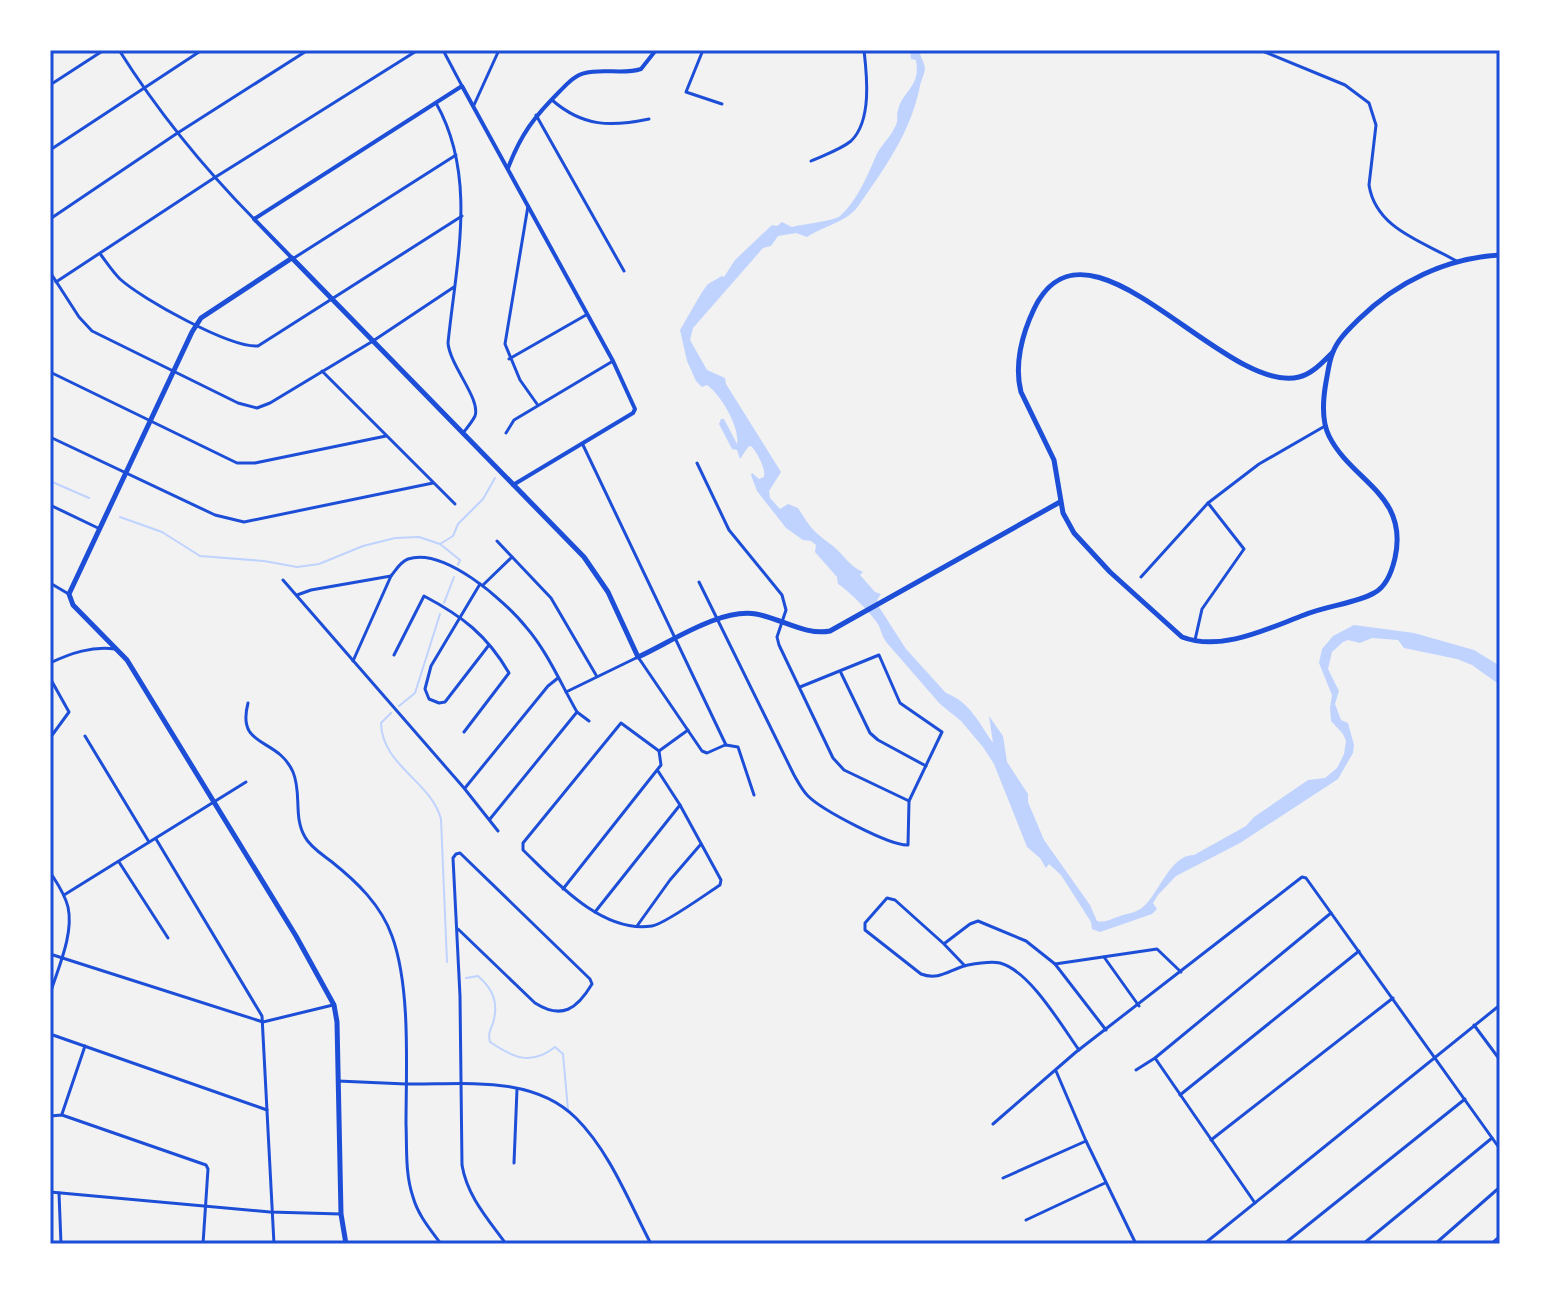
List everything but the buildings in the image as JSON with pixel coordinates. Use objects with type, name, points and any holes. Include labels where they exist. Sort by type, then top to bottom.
[{"type":"main road","points":[[1333,352],[1325,387],[1326,426],[1329,436],[1391,510],[1396,522],[1394,565],[1388,578],[1372,595],[1327,606],[1239,638],[1195,642],[1182,637],[1093,556],[1068,524],[1060,502],[1054,460],[1021,392],[1018,368],[1022,345],[1036,305],[1051,285],[1065,277],[1084,273],[1113,282],[1236,359],[1272,377],[1300,377],[1316,368],[1333,352],[1351,327],[1393,290],[1423,274],[1458,262],[1500,255]]},
{"type":"main road","points":[[346,1244],[341,1214],[337,1022],[334,1005],[296,936],[119,650],[79,611],[69,594],[196,325],[212,309],[292,258],[568,539],[600,578],[638,657],[719,618],[742,613],[782,620],[823,633],[848,622],[1060,502]]},
{"type":"street","points":[[50,85],[104,50]]},
{"type":"street","points":[[119,50],[176,134],[292,258],[456,155]]},
{"type":"street","points":[[50,150],[202,50]]},
{"type":"street","points":[[50,219],[308,50]]},
{"type":"street","points":[[56,282],[418,50]]},
{"type":"street","points":[[443,50],[613,361],[634,411],[513,485]]},
{"type":"street","points":[[472,107],[499,50]]},
{"type":"street","points":[[508,168],[520,139],[536,115],[572,80],[588,72],[641,69],[656,50]]},
{"type":"street","points":[[703,50],[686,92],[722,104]]},
{"type":"street","points":[[811,161],[848,144],[860,129],[864,114],[864,50]]},
{"type":"street","points":[[1260,50],[1345,85],[1369,103],[1376,125],[1369,185],[1380,213],[1408,237],[1458,262]]},
{"type":"street","points":[[254,219],[462,86]]},
{"type":"street","points":[[551,99],[568,114],[588,121],[631,123],[649,119]]},
{"type":"street","points":[[436,103],[449,130],[456,155],[462,216],[449,352],[476,405],[474,419],[463,433]]},
{"type":"street","points":[[536,115],[624,271]]},
{"type":"street","points":[[528,206],[505,344],[509,359],[537,404]]},
{"type":"street","points":[[100,254],[120,279],[136,292],[196,325],[237,342],[258,346],[462,216]]},
{"type":"street","points":[[50,272],[79,317],[92,331],[238,403],[257,408],[373,341],[454,287]]},
{"type":"street","points":[[509,359],[586,315]]},
{"type":"street","points":[[506,433],[512,422],[537,404],[613,361]]},
{"type":"street","points":[[322,371],[455,504]]},
{"type":"street","points":[[50,372],[150,423],[246,464],[386,436]]},
{"type":"street","points":[[1141,577],[1208,503],[1259,464],[1326,426]]},
{"type":"street","points":[[50,437],[215,515],[244,522],[433,483]]},
{"type":"street","points":[[583,445],[726,745]]},
{"type":"street","points":[[697,463],[729,530],[782,595],[786,610],[777,637],[779,645],[839,765],[851,774],[909,801]]},
{"type":"street","points":[[1195,642],[1202,609],[1244,549],[1208,503]]},
{"type":"street","points":[[50,505],[100,529]]},
{"type":"street","points":[[497,541],[551,598],[597,676]]},
{"type":"street","points":[[353,661],[391,576],[405,560],[423,556],[436,559],[481,584],[526,626],[577,712],[589,721]]},
{"type":"street","points":[[489,645],[445,702],[434,702],[426,695],[431,666],[481,584],[513,556]]},
{"type":"street","points":[[297,595],[391,576]]},
{"type":"street","points":[[283,580],[498,831]]},
{"type":"street","points":[[699,582],[806,795],[850,822],[904,846],[909,841],[909,801],[942,732],[900,703],[879,655],[800,687]]},
{"type":"street","points":[[50,583],[69,594]]},
{"type":"street","points":[[394,655],[424,596],[462,616],[498,654],[509,673],[464,732]]},
{"type":"street","points":[[50,663],[100,647],[119,650]]},
{"type":"street","points":[[566,692],[638,657],[705,753],[726,745],[738,747],[754,795]]},
{"type":"street","points":[[841,672],[870,733],[926,766]]},
{"type":"street","points":[[50,678],[69,712],[50,738]]},
{"type":"street","points":[[464,788],[548,686],[558,678]]},
{"type":"street","points":[[248,703],[244,718],[248,732],[279,753],[293,772],[297,818],[305,840],[354,880],[380,910],[393,938],[403,998],[407,1170],[418,1210],[441,1244]]},
{"type":"street","points":[[490,819],[577,712]]},
{"type":"street","points":[[563,889],[661,765],[659,751],[619,723],[523,843],[523,850],[563,889],[595,912],[637,926],[656,925],[720,885],[721,880],[702,843],[658,771]]},
{"type":"street","points":[[659,751],[688,730]]},
{"type":"street","points":[[85,736],[149,843]]},
{"type":"street","points":[[64,895],[246,782]]},
{"type":"street","points":[[595,912],[680,805]]},
{"type":"street","points":[[156,839],[262,1016],[274,1244]]},
{"type":"street","points":[[637,926],[702,843]]},
{"type":"street","points":[[458,929],[546,1010],[570,1009],[592,984],[460,853],[456,854],[453,858],[458,929],[464,1179],[471,1196],[506,1244]]},
{"type":"street","points":[[119,862],[168,938]]},
{"type":"street","points":[[50,872],[64,895],[70,918],[50,994]]},
{"type":"street","points":[[993,1124],[1079,1050],[1302,877],[1306,878],[1500,1149]]},
{"type":"street","points":[[965,966],[891,898],[887,898],[870,915],[864,927],[921,974],[940,977],[965,966],[995,962],[1020,973],[1079,1050]]},
{"type":"street","points":[[1136,1070],[1155,1058],[1331,913]]},
{"type":"street","points":[[944,944],[978,921],[1026,941],[1055,964],[1106,1030]]},
{"type":"street","points":[[1055,964],[1157,949],[1182,972]]},
{"type":"street","points":[[1180,1095],[1359,951]]},
{"type":"street","points":[[50,954],[263,1022],[334,1005]]},
{"type":"street","points":[[1104,957],[1139,1006]]},
{"type":"street","points":[[1211,1140],[1393,998]]},
{"type":"street","points":[[1204,1244],[1500,1005]]},
{"type":"street","points":[[1474,1025],[1500,1060]]},
{"type":"street","points":[[50,1034],[267,1110]]},
{"type":"street","points":[[62,1115],[85,1046]]},
{"type":"street","points":[[1155,1058],[1255,1203]]},
{"type":"street","points":[[1056,1071],[1105,1183],[1136,1244]]},
{"type":"street","points":[[338,1081],[487,1083],[517,1089],[559,1104],[577,1119],[599,1147],[651,1244]]},
{"type":"street","points":[[514,1163],[517,1089]]},
{"type":"street","points":[[1284,1244],[1465,1099]]},
{"type":"street","points":[[50,1116],[62,1115],[206,1165],[207,1206],[203,1244]]},
{"type":"street","points":[[1363,1244],[1492,1138]]},
{"type":"street","points":[[1003,1178],[1086,1141]]},
{"type":"street","points":[[1026,1220],[1105,1183]]},
{"type":"street","points":[[1435,1244],[1500,1187]]},
{"type":"street","points":[[50,1192],[270,1212],[341,1214]]},
{"type":"street","points":[[59,1193],[61,1244]]},
{"type":"street","points":[[1491,1244],[1500,1236]]},
{"type":"water","points":[[910,50],[919,50],[925,68],[916,103],[896,149],[859,205],[842,220],[807,237],[796,233],[778,236],[771,246],[763,248],[693,328],[690,340],[707,370],[725,378],[781,472],[769,491],[770,498],[780,509],[788,504],[798,508],[816,533],[863,572],[860,575],[875,592],[881,594],[877,600],[879,607],[906,649],[946,693],[968,708],[993,743],[989,716],[1003,736],[1007,762],[1028,794],[1028,802],[1044,840],[1090,905],[1097,921],[1140,909],[1178,861],[1246,826],[1254,817],[1308,780],[1325,778],[1337,768],[1346,741],[1331,721],[1332,695],[1319,663],[1322,649],[1333,636],[1354,625],[1414,633],[1474,650],[1500,666],[1500,685],[1472,665],[1404,648],[1398,640],[1372,638],[1360,643],[1343,642],[1332,652],[1328,669],[1339,691],[1335,704],[1341,720],[1348,723],[1354,745],[1353,753],[1338,779],[1240,843],[1176,876],[1158,895],[1153,903],[1157,909],[1152,914],[1100,932],[1092,929],[1091,922],[1061,875],[1049,864],[1046,868],[1027,847],[994,764],[983,747],[961,721],[940,704],[887,643],[867,610],[838,584],[837,577],[815,552],[816,545],[786,528],[757,491],[751,475],[759,479],[764,477],[764,470],[756,452],[751,446],[748,447],[740,459],[737,450],[732,449],[719,424],[724,419],[737,444],[733,420],[712,390],[696,381],[687,361],[680,330],[708,284],[724,277],[735,260],[772,225],[782,222],[792,227],[837,218],[851,204],[879,150],[893,131],[900,103],[914,82],[916,60],[911,59]]},
{"type":"waterway","points":[[458,565],[460,560],[440,544],[453,536],[458,524],[483,499],[495,478]]},
{"type":"waterway","points":[[50,481],[89,498]]},
{"type":"waterway","points":[[120,517],[162,532],[200,556],[297,567],[319,564],[363,546],[395,538],[419,537],[440,544]]},
{"type":"waterway","points":[[444,603],[454,577]]},
{"type":"waterway","points":[[399,706],[415,693],[440,614]]},
{"type":"waterway","points":[[391,713],[381,723],[389,751],[428,794],[441,819],[447,962]]},
{"type":"waterway","points":[[466,978],[478,976],[493,997],[495,1009],[490,1042],[522,1058],[538,1056],[555,1047],[563,1054],[568,1110]]}]
